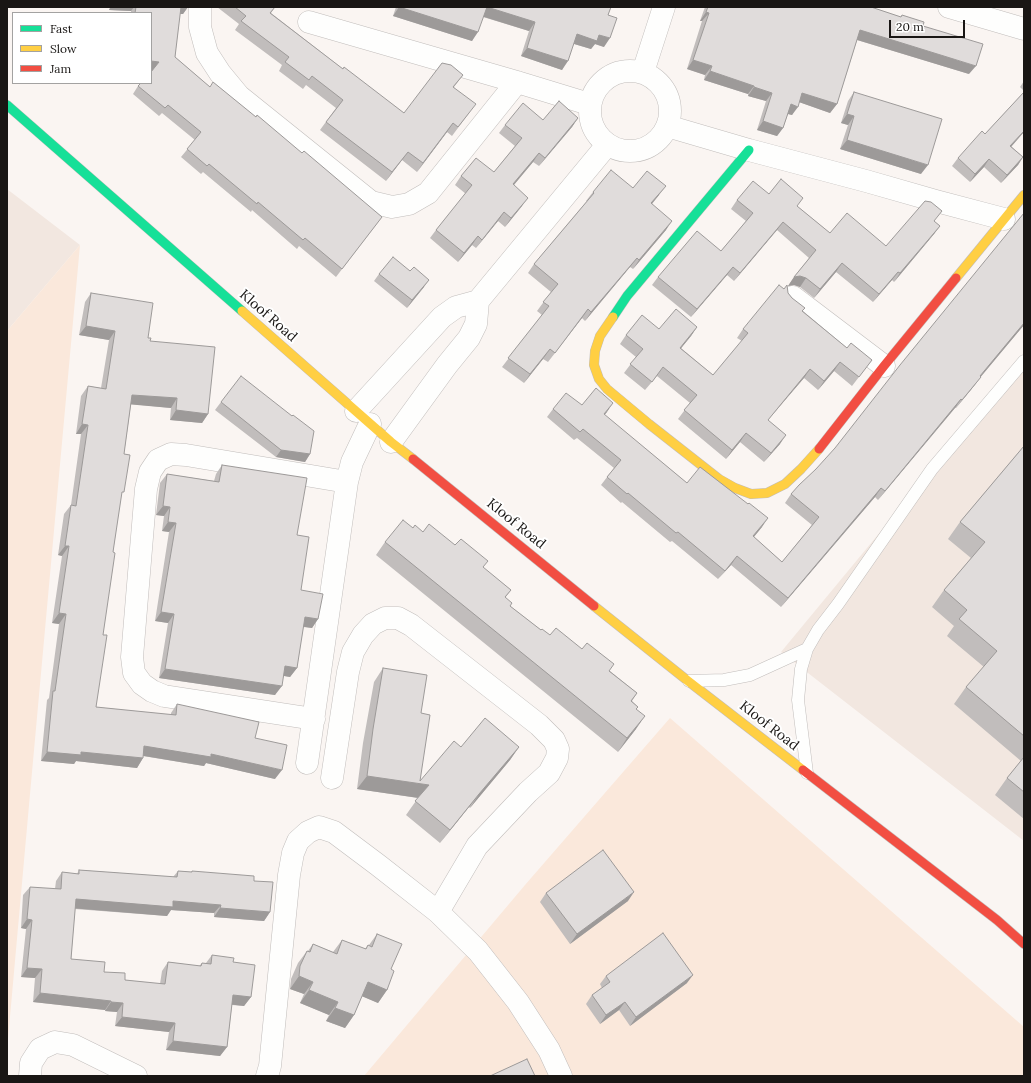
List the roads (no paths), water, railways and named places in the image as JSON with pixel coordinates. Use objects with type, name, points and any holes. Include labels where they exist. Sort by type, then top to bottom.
[{"type":"street","points":[[200,7],[200,27],[207,53],[220,73],[239,96],[371,202],[378,204],[392,207],[409,204],[428,193],[517,82]]},
{"type":"street","points":[[643,72],[664,7]]},
{"type":"street","points":[[949,7],[1024,29]]},
{"type":"street","points":[[309,22],[590,104]]},
{"type":"street","points":[[627,70],[643,72],[657,80],[667,94],[670,110],[667,126],[661,136],[652,144],[642,149],[630,151],[618,150],[607,145],[598,137],[592,127],[589,116],[590,104],[593,94],[607,77],[616,72],[627,70]]},
{"type":"street","name":"Kloof Road","points":[[7,105],[391,442],[688,681],[997,920],[1024,944]]},
{"type":"street","points":[[667,126],[749,150],[1004,219]]},
{"type":"street","points":[[391,442],[447,365],[469,338],[476,324],[478,301],[607,145]]},
{"type":"street","points":[[749,150],[627,296],[600,336],[595,351],[594,365],[599,379],[607,389],[719,479],[735,488],[751,494],[767,493],[785,484],[801,469],[820,448],[884,366],[1024,195]]},
{"type":"street","points":[[793,297],[884,366]]},
{"type":"street","points":[[308,763],[347,482],[363,418],[442,317],[456,307],[478,301]]},
{"type":"street","points":[[314,719],[164,696],[152,691],[142,684],[134,673],[132,657],[146,490],[150,472],[158,460],[171,454],[186,455],[347,482]]},
{"type":"street","points":[[332,778],[348,672],[353,652],[363,635],[373,624],[385,618],[398,618],[411,625],[539,725],[554,740],[558,749],[557,758],[549,774],[528,792],[477,846],[438,912]]},
{"type":"street","points":[[267,1076],[270,1066],[289,875],[293,853],[298,841],[308,832],[319,827],[334,832],[438,912],[478,951],[518,1002],[549,1050],[561,1076]]},
{"type":"street","points":[[30,1076],[31,1064],[40,1049],[55,1042],[73,1045],[136,1076]]},
{"type":"lane","points":[[807,773],[798,700],[801,669],[807,649],[818,630],[838,604],[932,468],[1024,361]]},
{"type":"lane","points":[[688,681],[724,680],[750,675],[807,649]]}]
